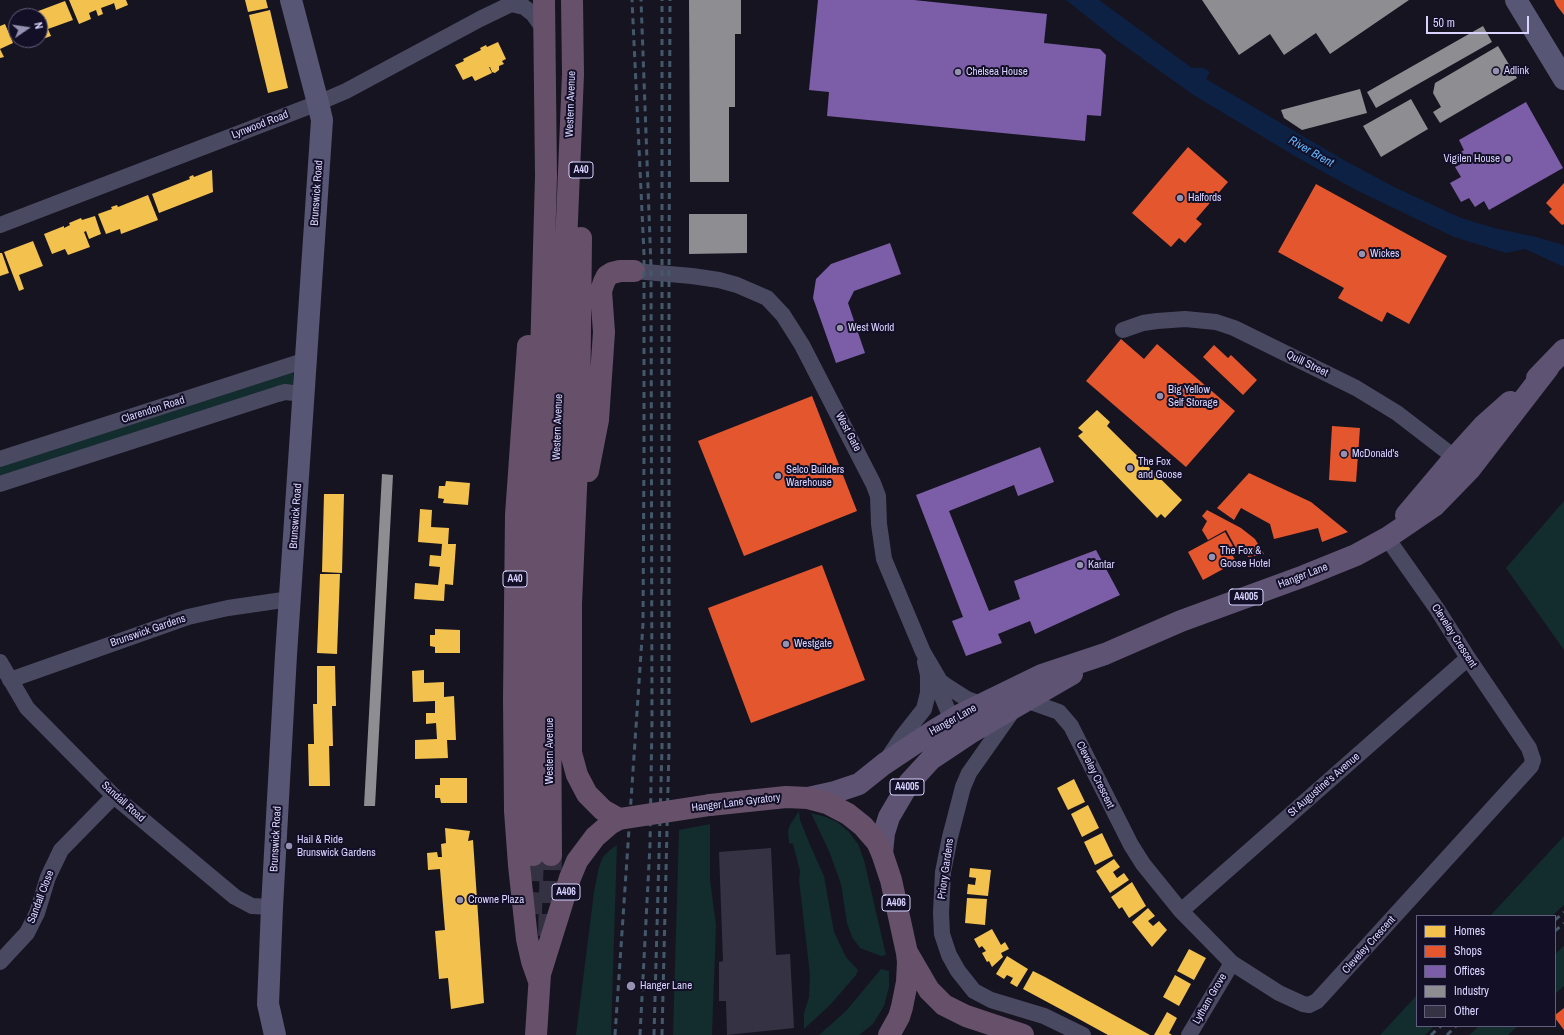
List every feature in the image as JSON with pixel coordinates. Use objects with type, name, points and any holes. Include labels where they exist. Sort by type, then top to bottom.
[{"type":"highway","name":"Western Avenue","points":[[544,0],[546,176],[532,692],[542,855],[550,692],[552,585],[573,74],[572,0]]},
{"type":"highway","name":"A40","points":[[573,74],[581,131],[579,419],[570,654],[572,758],[577,775],[588,794],[603,810],[619,819]]},
{"type":"highway","name":"A40","points":[[539,981],[529,949],[518,865],[515,811],[514,699],[517,490],[531,296],[546,176]]},
{"type":"highway","points":[[574,541],[598,420],[604,332],[601,291],[604,282],[612,273],[620,271],[634,271]]},
{"type":"highway","name":"Hanger Lane Gyratory","points":[[536,1035],[539,981],[542,967],[577,861],[595,836],[607,826],[619,819],[710,805],[786,798],[808,798],[827,803],[839,809],[857,820],[877,842],[882,853],[898,909],[907,953],[907,982],[904,1002],[899,1017],[889,1035]]},
{"type":"highway","name":"A406","points":[[907,953],[929,990],[944,1005],[966,1016],[1023,1035]]},
{"type":"main road","name":"Hanger Lane","points":[[808,798],[835,792],[859,784],[884,764],[923,737],[982,704],[1042,675],[1105,654],[1181,621],[1304,576],[1356,555],[1387,538],[1434,506],[1462,463],[1511,417],[1548,368],[1564,350]]},
{"type":"main road","name":"Hanger Lane","points":[[882,853],[884,833],[889,817],[909,783],[931,759],[960,739],[1105,654]]},
{"type":"street","name":"Brunswick Road","points":[[276,1035],[268,1004],[272,907],[290,599],[322,120],[291,0]]},
{"type":"street","points":[[1516,0],[1564,79]]},
{"type":"street","name":"Lynwood Road","points":[[0,225],[346,91],[513,2],[524,7],[533,14],[545,31]]},
{"type":"street","name":"West Gate","points":[[634,271],[692,276],[719,280],[737,285],[767,298],[783,315],[802,345],[874,483],[878,496],[879,524],[884,558],[923,652],[940,681],[957,694],[982,704]]},
{"type":"street","name":"Quill Street","points":[[1123,330],[1143,323],[1185,319],[1216,322],[1234,328],[1356,388],[1397,413],[1462,463]]},
{"type":"street","name":"Clarendon Road","points":[[0,459],[306,360]]},
{"type":"street","name":"Clarendon Road","points":[[0,484],[278,394],[285,392],[304,394]]},
{"type":"street","name":"Cleveley Crescent","points":[[1022,704],[1059,712],[1072,726],[1131,846],[1143,864],[1181,911],[1232,962],[1254,978],[1294,1001],[1309,1005],[1317,1001],[1531,766],[1533,760],[1529,748],[1437,609],[1387,538]]},
{"type":"street","name":"Brunswick Gardens","points":[[10,680],[188,617],[228,608],[290,599]]},
{"type":"street","name":"West Gate","points":[[884,764],[902,737],[921,713],[927,700],[928,675],[923,652]]},
{"type":"street","name":"St Augustine's Avenue","points":[[1181,911],[1468,658]]},
{"type":"street","name":"Sandall Road","points":[[0,662],[27,708],[114,796],[236,897],[252,906],[272,907]]},
{"type":"street","name":"West Gate","points":[[940,681],[941,694],[960,739]]},
{"type":"street","name":"Priory Gardens","points":[[1022,704],[969,773],[963,787],[950,837],[943,872],[940,913],[942,934],[949,955],[958,971],[974,991],[992,1000],[1044,1016],[1083,1035]]},
{"type":"street","name":"Sandall Close","points":[[0,962],[27,933],[37,913],[48,877],[61,850],[114,796]]},
{"type":"street","name":"Lytham Grove","points":[[1189,1035],[1232,962]]},
{"type":"green space","points":[[293,370],[293,384],[0,478],[0,466]]},
{"type":"green space","points":[[1564,501],[1564,650],[1506,568]]},
{"type":"green space","points":[[799,811],[800,820],[824,876],[834,932],[846,957],[858,970],[856,975],[830,1005],[804,1029],[804,1013],[809,997],[810,975],[799,880],[800,871],[793,844],[789,843],[788,831]]},
{"type":"green space","points":[[811,813],[837,822],[849,832],[858,844],[864,860],[886,955],[881,956],[860,948],[852,937],[847,923],[841,884],[829,851]]},
{"type":"green space","points":[[710,824],[710,880],[716,925],[712,1035],[673,1035],[679,830]]},
{"type":"green space","points":[[1564,836],[1564,905],[1553,915],[1491,915]]},
{"type":"green space","points":[[617,845],[611,1035],[576,1035],[594,892],[599,867],[603,857]]},
{"type":"green space","points":[[1564,946],[1564,986],[1556,993],[1556,953]]},
{"type":"green space","points":[[881,969],[889,971],[889,987],[884,1006],[873,1024],[859,1035],[819,1035],[846,1011]]},
{"type":"green space","points":[[1416,996],[1416,1027],[1433,1027],[1425,1035],[1380,1035]]},
{"type":"green space","points":[[1478,1027],[1517,1027],[1508,1035],[1469,1035]]},
{"type":"water","name":"River Brent","points":[[1066,0],[1099,0],[1192,68],[1204,68],[1210,72],[1206,79],[1342,159],[1396,188],[1461,218],[1494,228],[1536,237],[1564,246],[1564,267],[1525,249],[1506,253],[1454,237],[1356,190],[1298,158],[1192,94],[1115,39]]},
{"type":"building: Homes","points":[[69,0],[126,0],[128,5],[116,10],[114,3],[101,8],[103,14],[98,16],[96,10],[89,13],[91,19],[79,24]]},
{"type":"building: Homes","points":[[245,0],[266,0],[268,8],[248,12]]},
{"type":"building: Homes","points":[[65,1],[73,20],[48,29],[48,8],[46,8]]},
{"type":"building: Homes","points":[[270,10],[288,88],[268,93],[249,15]]},
{"type":"building: Homes","points":[[5,24],[8,31],[8,45],[0,49],[0,26]]},
{"type":"building: Homes","points":[[48,29],[51,36],[48,37]]},
{"type":"building: Homes","points":[[498,42],[506,59],[502,61],[504,64],[499,66],[499,70],[495,73],[492,72],[489,67],[492,73],[475,81],[472,76],[463,80],[455,65],[481,50],[480,48],[486,45],[487,47]]},
{"type":"building: Homes","points":[[0,49],[4,57],[0,58]]},
{"type":"building: Homes","points":[[212,170],[213,192],[159,213],[152,194],[190,179],[189,177],[193,175],[194,177]]},
{"type":"building: Homes","points":[[148,195],[158,220],[121,234],[120,229],[106,234],[98,214],[112,209],[111,207],[117,205],[118,207]]},
{"type":"building: Homes","points":[[95,216],[101,234],[89,239],[86,231],[84,232],[90,247],[68,255],[65,249],[52,254],[44,234],[64,226],[64,228],[70,225],[69,223],[81,218],[82,220]]},
{"type":"building: Homes","points":[[33,241],[43,266],[19,275],[24,289],[19,291],[4,252]]},
{"type":"building: Homes","points":[[0,253],[2,253],[9,273],[0,276]]},
{"type":"building: Homes","name":"The Fox and Goose","points":[[1097,410],[1110,422],[1107,426],[1182,500],[1165,518],[1161,514],[1157,518],[1078,436],[1083,432],[1078,428]]},
{"type":"building: Homes","points":[[446,481],[470,483],[468,505],[443,503],[444,499],[438,498],[439,486],[445,486]]},
{"type":"building: Homes","points":[[324,494],[344,494],[342,573],[322,572]]},
{"type":"building: Homes","points":[[420,509],[432,510],[431,527],[449,528],[448,544],[456,544],[453,585],[445,584],[444,601],[414,599],[415,583],[438,585],[440,567],[429,566],[430,555],[441,556],[442,544],[418,542]]},
{"type":"building: Homes","points":[[320,574],[340,574],[337,654],[317,653]]},
{"type":"building: Homes","points":[[435,629],[460,630],[460,653],[435,653],[435,647],[430,646],[430,635],[435,635]]},
{"type":"building: Homes","points":[[317,666],[335,666],[336,706],[332,706],[333,746],[329,746],[330,786],[309,786],[308,744],[314,744],[313,704],[317,704]]},
{"type":"building: Homes","points":[[424,670],[424,683],[444,682],[444,697],[454,696],[456,740],[447,740],[448,758],[415,759],[415,740],[437,739],[436,723],[426,724],[426,713],[435,713],[435,701],[413,702],[412,671]]},
{"type":"building: Homes","points":[[440,778],[467,778],[467,803],[441,803],[440,798],[435,798],[435,785],[440,785]]},
{"type":"building: Homes","points":[[1074,779],[1085,802],[1068,810],[1057,788]]},
{"type":"building: Homes","points":[[1088,805],[1099,828],[1082,837],[1071,814]]},
{"type":"building: Homes","name":"Crowne Plaza","points":[[445,828],[470,831],[468,841],[473,840],[484,1003],[451,1009],[448,978],[439,979],[435,931],[445,930],[440,869],[428,870],[427,853],[437,852],[438,857],[442,857],[441,844],[446,843]]},
{"type":"building: Homes","points":[[1102,833],[1113,856],[1095,865],[1084,842]]},
{"type":"building: Homes","points":[[1114,859],[1120,867],[1113,872],[1117,878],[1124,873],[1129,880],[1110,893],[1096,871]]},
{"type":"building: Homes","points":[[970,868],[991,870],[988,896],[967,894],[968,884],[975,885],[976,878],[969,877]]},
{"type":"building: Homes","points":[[1132,882],[1146,906],[1129,918],[1122,907],[1119,909],[1111,897]]},
{"type":"building: Homes","points":[[967,898],[987,899],[985,925],[965,923]]},
{"type":"building: Homes","points":[[1148,908],[1155,916],[1148,921],[1153,926],[1159,921],[1167,930],[1152,947],[1132,922]]},
{"type":"building: Homes","points":[[992,929],[1001,945],[1005,942],[1009,949],[1001,953],[1003,957],[992,967],[982,953],[986,951],[982,946],[979,948],[974,939]]},
{"type":"building: Homes","points":[[1189,949],[1206,958],[1194,980],[1177,971]]},
{"type":"building: Homes","points":[[1007,956],[1028,969],[1017,987],[1010,983],[1013,978],[1007,975],[1004,979],[996,974]]},
{"type":"building: Homes","points":[[1033,971],[1150,1035],[1108,1035],[1023,989]]},
{"type":"building: Homes","points":[[1175,975],[1191,984],[1179,1006],[1163,997]]},
{"type":"building: Homes","points":[[1167,1012],[1177,1018],[1169,1033],[1172,1035],[1154,1035]]},
{"type":"building: Shops","points":[[1554,0],[1564,0],[1564,15],[1557,6]]},
{"type":"building: Shops","name":"Halfords","points":[[1188,147],[1228,182],[1196,219],[1202,224],[1185,243],[1179,238],[1171,247],[1132,213]]},
{"type":"building: Shops","points":[[1564,183],[1564,224],[1562,225],[1549,212],[1552,209],[1546,203]]},
{"type":"building: Shops","name":"Wickes","points":[[1316,184],[1447,256],[1409,324],[1387,312],[1382,322],[1338,298],[1344,288],[1278,252]]},
{"type":"building: Shops","name":"Big Yellow Self Storage","points":[[1121,339],[1144,359],[1157,344],[1235,411],[1186,467],[1086,381]]},
{"type":"building: Shops","points":[[1214,345],[1228,358],[1231,355],[1257,380],[1243,395],[1203,357]]},
{"type":"building: Shops","name":"Selco Builders Warehouse","points":[[812,396],[857,511],[744,556],[698,441]]},
{"type":"building: Shops","name":"McDonald's","points":[[1332,426],[1360,428],[1356,482],[1329,480]]},
{"type":"building: Shops","points":[[1249,473],[1311,502],[1348,532],[1322,542],[1318,528],[1274,539],[1270,524],[1241,508],[1234,520],[1217,508]]},
{"type":"building: Shops","points":[[1207,510],[1241,528],[1255,539],[1264,554],[1248,557],[1244,544],[1236,548],[1226,530],[1208,540],[1202,530],[1207,521],[1202,516]]},
{"type":"building: Shops","name":"The Fox & Goose Hotel","points":[[1225,532],[1234,548],[1230,550],[1236,562],[1203,580],[1188,552]]},
{"type":"building: Shops","name":"Westgate","points":[[822,565],[865,680],[751,723],[708,608]]},
{"type":"building: Shops","points":[[1564,1008],[1564,1030],[1556,1019],[1556,1014]]},
{"type":"building: Offices","name":"Chelsea House","points":[[818,0],[914,0],[1047,14],[1044,43],[1100,49],[1106,55],[1101,116],[1087,115],[1085,141],[827,116],[829,92],[809,90]]},
{"type":"building: Offices","name":"Vigilen House","points":[[1526,102],[1563,168],[1489,210],[1484,201],[1475,207],[1469,198],[1461,202],[1450,183],[1461,177],[1455,167],[1461,164],[1456,155],[1464,150],[1459,140]]},
{"type":"building: Offices","name":"West World","points":[[890,243],[901,274],[854,291],[848,303],[865,353],[836,363],[813,298],[816,279],[831,264]]},
{"type":"building: Offices","name":"Kantar","points":[[1040,447],[1054,482],[1018,496],[1014,485],[949,511],[989,611],[1020,599],[1014,581],[1096,550],[1120,595],[1035,634],[1030,621],[998,634],[1002,643],[966,656],[952,621],[963,617],[916,495]]},
{"type":"building: Industry","points":[[689,0],[741,0],[741,34],[735,34],[735,107],[729,107],[729,182],[690,182]]},
{"type":"building: Industry","points":[[1202,0],[1409,0],[1330,54],[1316,33],[1284,55],[1270,34],[1239,55]]},
{"type":"building: Industry","points":[[1483,26],[1492,42],[1376,108],[1367,92]]},
{"type":"building: Industry","points":[[1498,46],[1517,78],[1440,123],[1433,112],[1441,107],[1433,93],[1435,83]]},
{"type":"building: Industry","points":[[1360,89],[1367,113],[1302,130],[1284,118],[1281,110]]},
{"type":"building: Industry","points":[[1411,99],[1428,129],[1381,157],[1363,126]]},
{"type":"building: Industry","points":[[689,214],[747,214],[747,253],[689,254]]},
{"type":"building: Industry","points":[[382,474],[393,475],[375,806],[364,806]]},
{"type":"building: Other","points":[[771,848],[776,955],[790,954],[794,1028],[727,1035],[726,1001],[719,1001],[719,962],[723,961],[719,852]]},
{"type":"tunnel","points":[[531,914],[533,855]]},
{"type":"tunnel","points":[[549,936],[551,855]]},
{"type":"railway","points":[[615,1035],[643,624],[644,254],[632,0]]},
{"type":"railway","points":[[640,1035],[650,845],[652,720],[651,267],[641,0]]},
{"type":"railway","points":[[654,1035],[662,748],[662,0]]},
{"type":"railway","points":[[662,1035],[669,748],[670,0]]},
{"type":"railway","points":[[1556,919],[1564,912]]},
{"type":"railway","points":[[1556,930],[1564,923]]},
{"type":"railway","points":[[1431,1035],[1440,1027]]},
{"type":"railway","points":[[1447,1035],[1455,1027]]},
{"type":"place","name":"Adlink","points":[[1496,71]]},
{"type":"place","name":"Chelsea House","points":[[958,72]]},
{"type":"place","name":"Vigilen House","points":[[1508,159]]},
{"type":"place","name":"Halfords","points":[[1180,198]]},
{"type":"place","name":"Wickes","points":[[1362,254]]},
{"type":"place","name":"West World","points":[[840,328]]},
{"type":"place","name":"Big Yellow Self Storage","points":[[1160,396]]},
{"type":"place","name":"McDonald's","points":[[1344,454]]},
{"type":"place","name":"The Fox and Goose","points":[[1130,468]]},
{"type":"place","name":"Selco Builders Warehouse","points":[[778,476]]},
{"type":"place","name":"The Fox & Goose Hotel","points":[[1212,557]]},
{"type":"place","name":"Kantar","points":[[1080,565]]},
{"type":"place","name":"Westgate","points":[[786,644]]},
{"type":"place","name":"Hail & Ride Brunswick Gardens","points":[[289,846]]},
{"type":"place","name":"Crowne Plaza","points":[[460,900]]},
{"type":"place","name":"Hanger Lane","points":[[631,986]]}]
